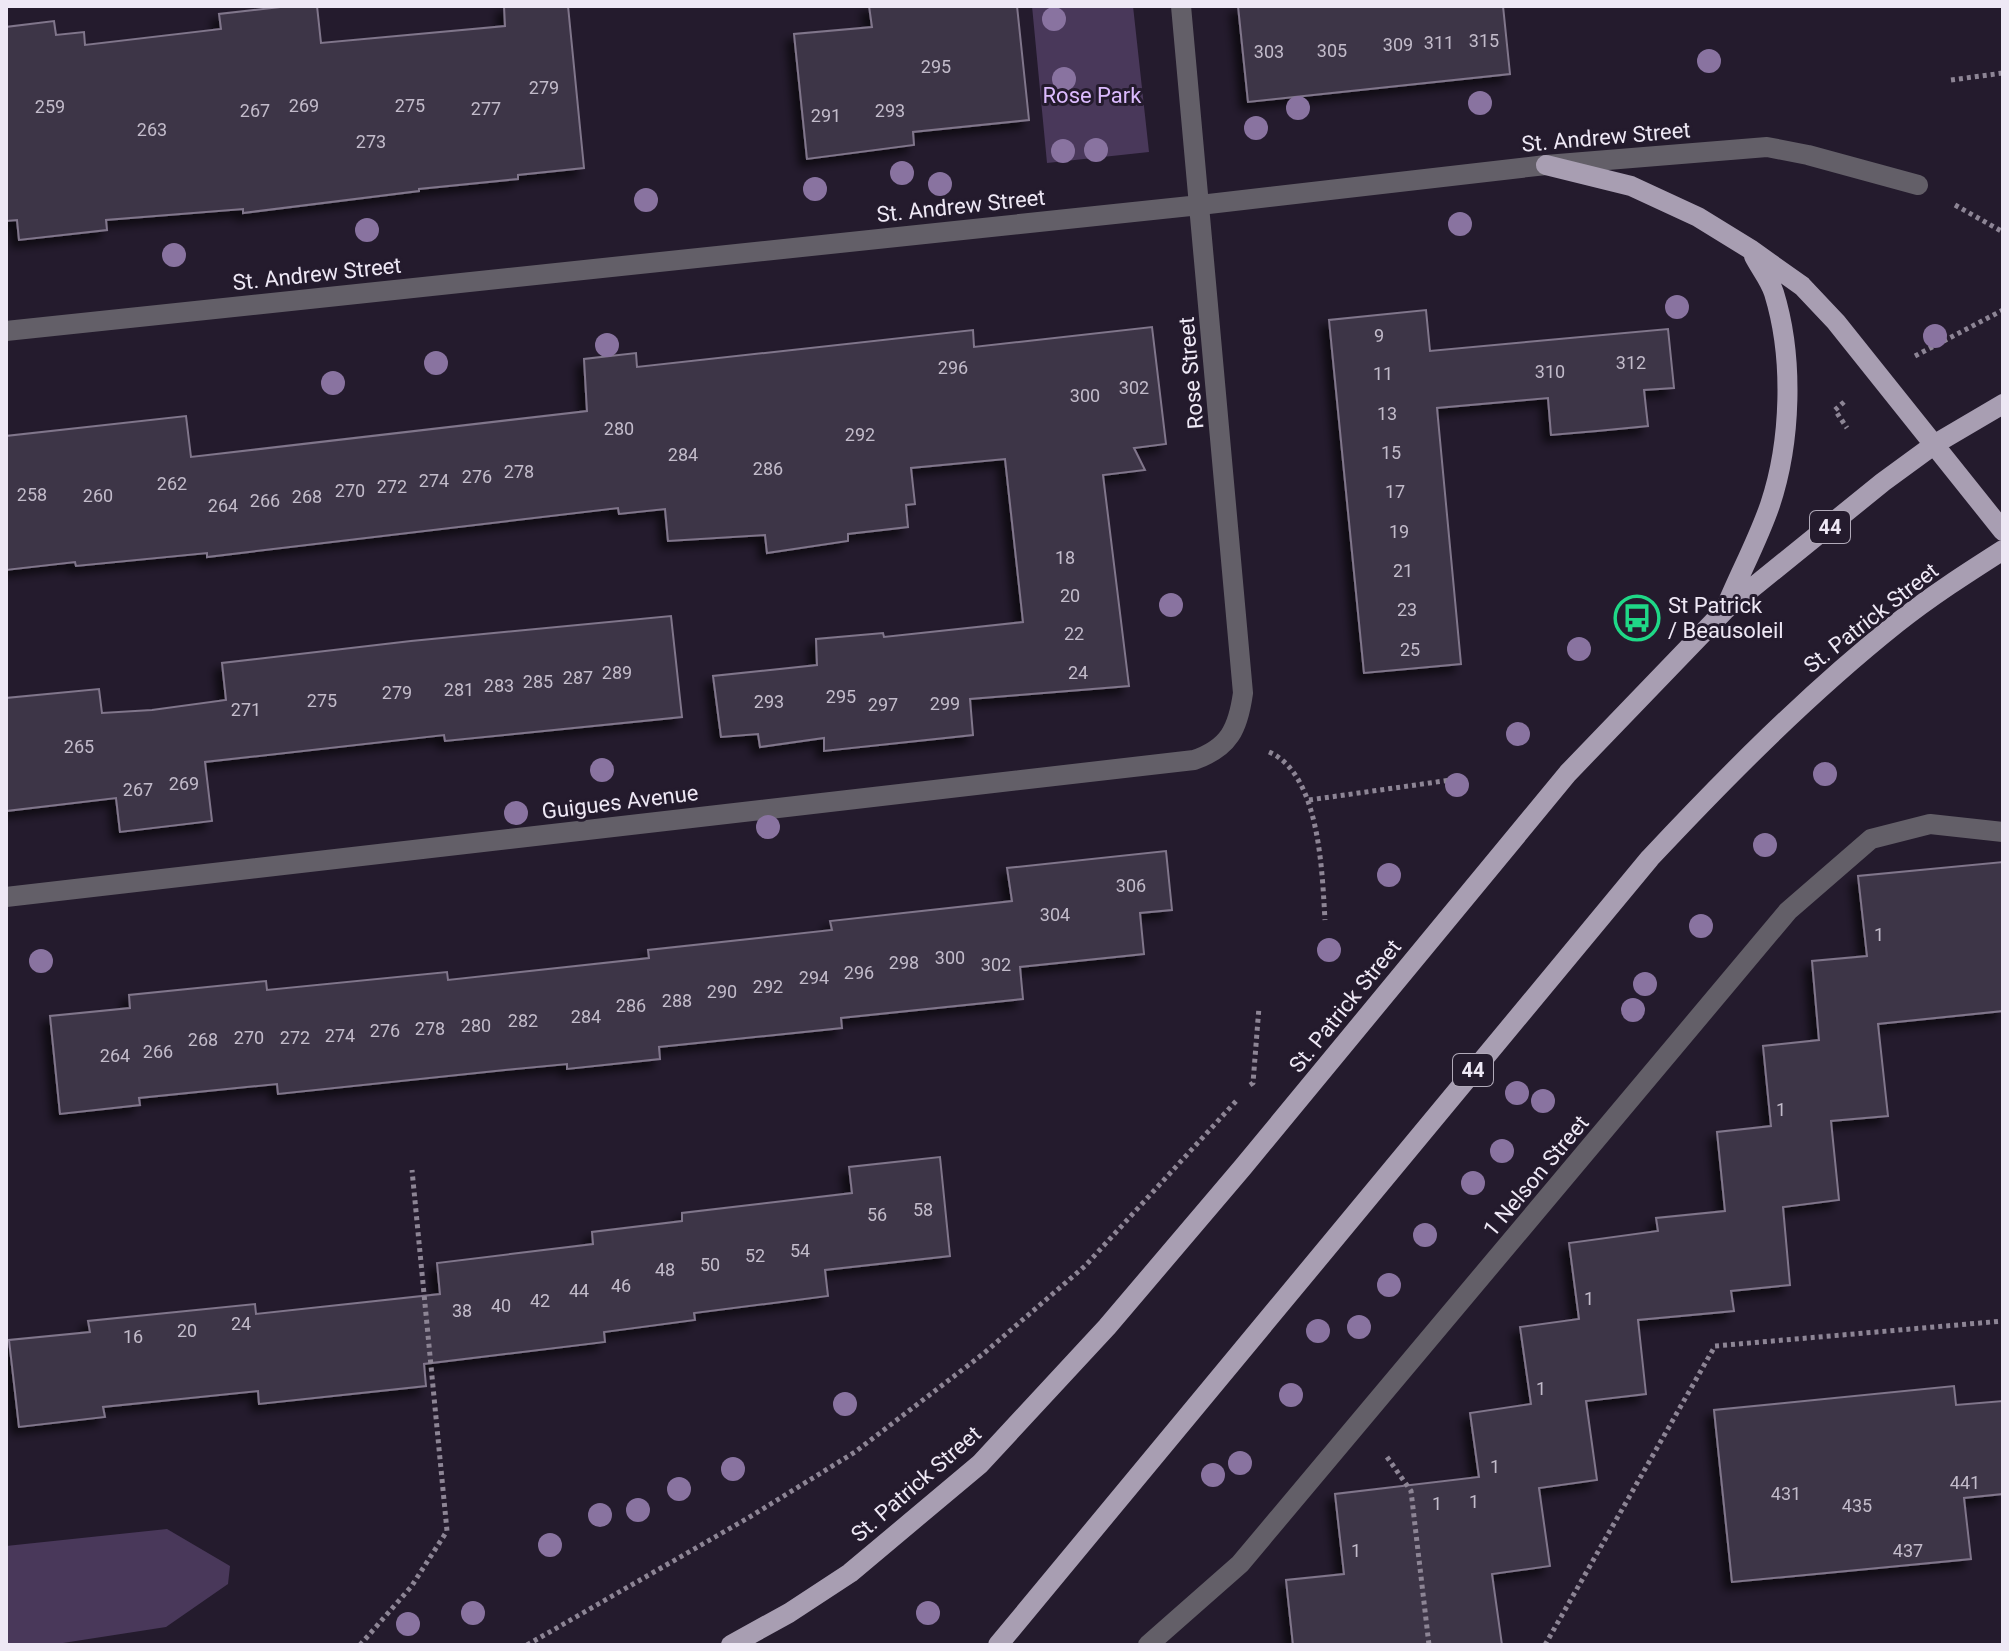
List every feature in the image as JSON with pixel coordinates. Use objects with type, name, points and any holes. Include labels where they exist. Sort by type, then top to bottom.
[{"type":"main road","points":[[1546,165],[1631,186],[1698,217],[1802,286],[1836,322],[2003,531]]},
{"type":"main road","points":[[1725,610],[1770,505],[1788,412],[1784,341],[1774,292],[1750,249]]},
{"type":"main road","name":"St. Patrick Street","points":[[731,1645],[789,1613],[850,1573],[980,1464],[1117,1316],[1568,773],[1725,610],[1883,482],[1935,444],[2003,404]]},
{"type":"main road","name":"St. Patrick Street","points":[[998,1645],[1650,858],[1734,768],[1815,692],[1899,621],[2003,550]]},
{"type":"street","name":"Rose Street","points":[[1181,6],[1243,693],[1240,714],[1231,735]]},
{"type":"street","name":"St. Andrew Street","points":[[6,331],[1200,205],[1546,165],[1767,147],[1918,185]]},
{"type":"street","name":"Guigues Avenue","points":[[6,897],[1194,760],[1215,753],[1231,735]]},
{"type":"street","name":"1 Nelson Street","points":[[1148,1645],[1240,1564],[1788,911],[1871,839],[1930,824],[2003,832]]},
{"type":"path","points":[[1951,80],[2003,73]]},
{"type":"path","points":[[1918,185],[2003,232]]},
{"type":"path","points":[[1913,357],[2003,310]]},
{"type":"path","points":[[1846,401],[1835,410],[1847,428]]},
{"type":"path","points":[[1231,735],[1283,758],[1309,800],[1322,870],[1325,920]]},
{"type":"path","points":[[1309,800],[1451,780]]},
{"type":"path","points":[[527,1645],[748,1518],[855,1452],[983,1354],[1085,1266],[1253,1083],[1259,1007]]},
{"type":"path","points":[[360,1645],[411,1587],[447,1531],[412,1170]]},
{"type":"path","points":[[1545,1645],[1715,1346],[2003,1321]]},
{"type":"path","points":[[1362,1420],[1411,1491],[1429,1645]]},
{"type":"green space","name":"Rose Park","points":[[1032,6],[1133,6],[1149,152],[1047,163]]},
{"type":"green space","points":[[167,1529],[230,1566],[228,1584],[166,1627],[50,1645],[6,1645],[6,1546]]},
{"type":"building","points":[[317,6],[321,43],[505,26],[504,6],[568,6],[584,168],[243,213],[243,209],[106,220],[107,230],[19,240],[17,220],[6,221],[6,27],[54,21],[56,35],[84,32],[85,45],[221,29],[219,14]]},
{"type":"building","points":[[869,6],[1017,6],[1029,120],[913,132],[914,145],[807,159],[794,34],[872,27]]},
{"type":"building","points":[[1238,6],[1503,6],[1510,74],[1248,102]]},
{"type":"building","points":[[1426,310],[1430,351],[1668,329],[1674,388],[1644,390],[1648,426],[1551,435],[1548,398],[1437,408],[1461,664],[1364,673],[1329,320]]},
{"type":"building","points":[[1152,327],[1166,444],[1134,448],[1145,470],[1103,475],[1129,686],[970,699],[973,735],[824,751],[824,738],[760,747],[758,734],[721,737],[713,676],[817,665],[816,639],[883,633],[884,637],[1023,622],[1005,459],[911,468],[915,504],[906,505],[908,527],[848,534],[848,541],[767,553],[765,535],[668,541],[665,509],[619,514],[618,508],[207,557],[207,553],[6,570],[6,436],[186,416],[191,457],[587,411],[584,359],[636,353],[637,367],[973,330],[974,347]]},
{"type":"building","points":[[671,616],[682,717],[445,741],[444,735],[205,762],[212,821],[120,832],[116,798],[6,811],[6,698],[99,689],[102,713],[152,710],[226,700],[222,663]]},
{"type":"building","points":[[1166,851],[1172,910],[1140,913],[1144,954],[1020,967],[1023,999],[841,1018],[842,1028],[659,1047],[660,1059],[567,1069],[567,1064],[278,1094],[277,1084],[139,1098],[140,1105],[60,1114],[50,1016],[130,1008],[129,995],[266,981],[267,990],[447,972],[448,980],[649,958],[648,950],[832,930],[830,921],[1012,901],[1007,868]]},
{"type":"building","points":[[2003,862],[2003,1011],[1878,1024],[1888,1116],[1831,1121],[1839,1200],[1783,1207],[1790,1285],[1731,1291],[1734,1311],[1638,1320],[1646,1394],[1586,1401],[1597,1480],[1539,1488],[1550,1566],[1492,1574],[1502,1645],[1293,1645],[1286,1580],[1344,1574],[1335,1494],[1479,1477],[1470,1413],[1531,1404],[1520,1327],[1579,1319],[1569,1243],[1658,1231],[1656,1218],[1725,1211],[1717,1132],[1771,1126],[1763,1046],[1819,1040],[1812,961],[1867,956],[1858,876]]},
{"type":"building","points":[[940,1157],[950,1256],[825,1270],[828,1296],[694,1313],[695,1320],[604,1332],[605,1342],[424,1364],[426,1386],[259,1404],[258,1391],[103,1407],[105,1417],[19,1427],[9,1340],[90,1332],[88,1321],[255,1304],[256,1314],[440,1294],[437,1263],[593,1244],[592,1232],[682,1221],[682,1213],[852,1193],[849,1167]]},
{"type":"building","points":[[1954,1386],[1956,1405],[2003,1401],[2003,1494],[1964,1498],[1971,1559],[1732,1582],[1714,1410]]},
{"type":"place","name":"St Patrick / Beausoleil","points":[[1637,618]]}]
